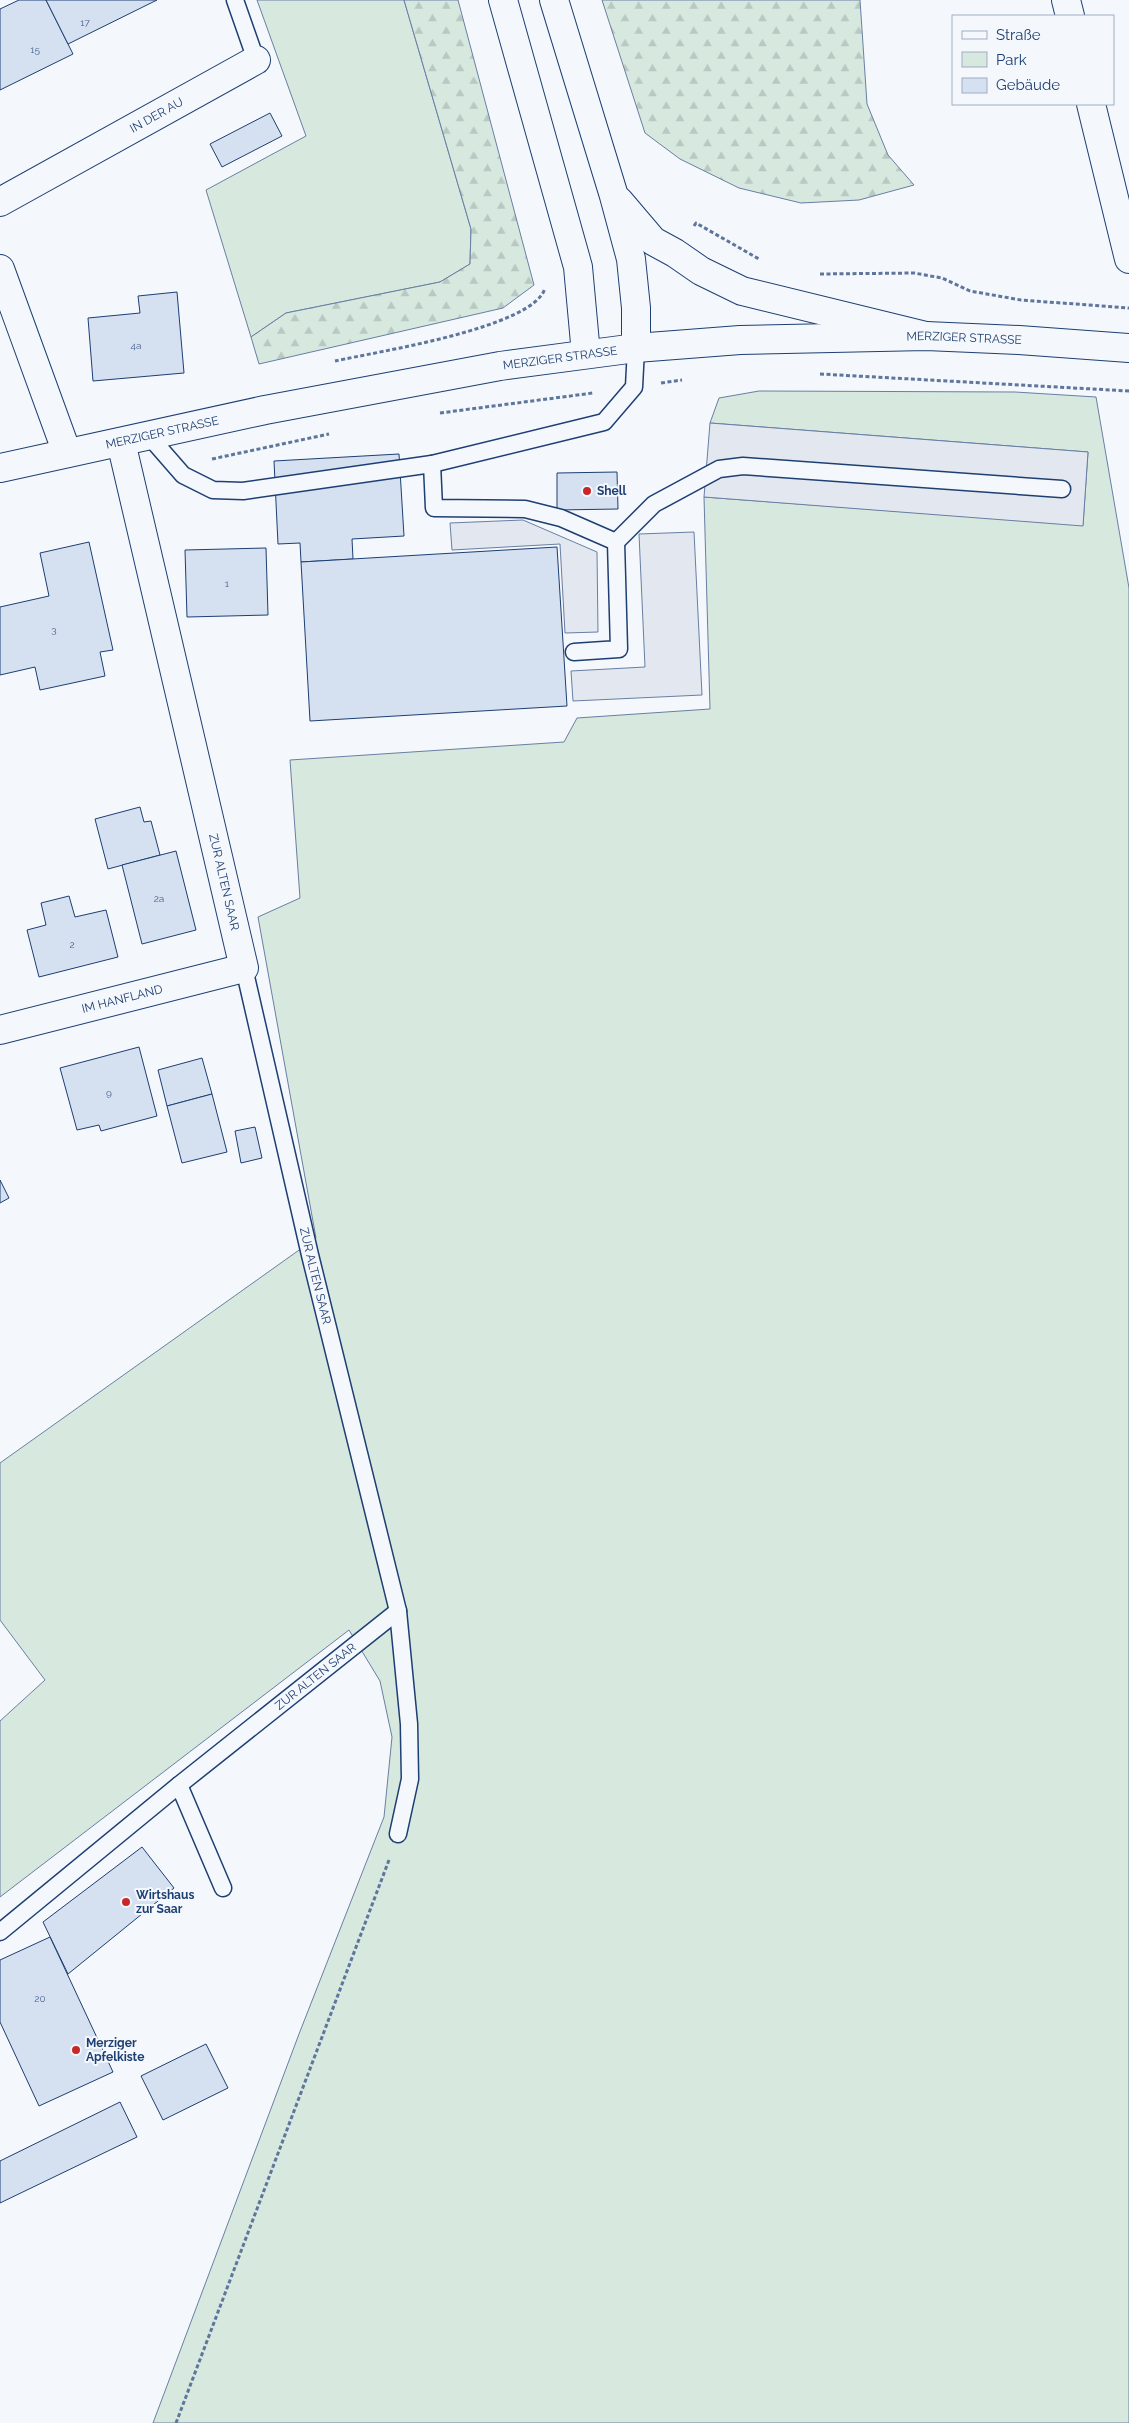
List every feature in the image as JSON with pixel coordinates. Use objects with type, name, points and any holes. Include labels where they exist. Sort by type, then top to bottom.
[{"type":"main road","points":[[504,0],[578,267],[586,354]]},
{"type":"main road","points":[[554,0],[614,196],[631,260],[636,308],[636,348]]},
{"type":"main road","points":[[1066,0],[1070,15]]},
{"type":"main road","name":"IN DER AU","points":[[0,202],[256,60]]},
{"type":"main road","points":[[1091,105],[1129,259]]},
{"type":"main road","points":[[614,196],[653,241],[676,253],[701,271],[742,291],[926,336]]},
{"type":"main road","points":[[0,269],[67,453]]},
{"type":"main road","name":"MERZIGER STRASSE","points":[[0,468],[265,410],[500,366],[636,348],[740,340],[926,336],[1129,348]]},
{"type":"main road","name":"ZUR ALTEN SAAR","points":[[121,442],[244,968]]},
{"type":"main road","name":"IM HANFLAND","points":[[0,1030],[244,968]]},
{"type":"lane","name":"IN DER AU","points":[[235,0],[256,60]]},
{"type":"lane","points":[[149,436],[183,476],[213,490],[243,491],[432,464],[604,422],[634,387],[636,348]]},
{"type":"lane","points":[[432,464],[434,508],[525,509],[561,518],[616,542]]},
{"type":"lane","points":[[574,652],[619,649],[616,542],[654,504],[719,469],[743,466],[1062,489]]},
{"type":"lane","name":"ZUR ALTEN SAAR","points":[[0,1932],[179,1785],[398,1611],[310,1255],[244,968]]},
{"type":"lane","points":[[398,1611],[409,1724],[410,1779],[398,1834]]},
{"type":"lane","points":[[179,1785],[223,1888]]},
{"type":"path","points":[[676,253],[696,223],[764,262]]},
{"type":"path","points":[[334,361],[488,327],[523,312],[543,294],[547,270],[578,267]]},
{"type":"path","points":[[818,274],[914,273],[942,278],[970,291],[1021,300],[1129,308]]},
{"type":"path","points":[[812,374],[1129,391]]},
{"type":"path","points":[[434,414],[684,380]]},
{"type":"path","points":[[176,467],[339,432]]},
{"type":"path","points":[[176,2423],[398,1834]]},
{"type":"green space","points":[[257,0],[404,0],[471,229],[470,264],[440,282],[286,313],[251,337],[206,190],[306,136]]},
{"type":"green space","points":[[404,0],[458,0],[534,285],[503,308],[259,364],[251,337],[286,313],[440,282],[470,264],[471,229]]},
{"type":"green space","points":[[602,0],[860,0],[867,104],[888,155],[914,185],[859,200],[801,203],[739,188],[680,159],[645,133]]},
{"type":"green space","points":[[759,391],[1015,392],[1096,397],[1129,588],[1129,2423],[153,2423],[299,2034],[384,1817],[392,1737],[380,1681],[349,1630],[0,1897],[0,1721],[45,1680],[0,1620],[0,1463],[316,1238],[258,917],[300,898],[290,760],[564,742],[577,718],[710,709],[704,497],[1083,525],[1088,452],[710,423],[719,398]]},
{"type":"shaded area","points":[[710,423],[1088,452],[1083,526],[704,497]]},
{"type":"shaded area","points":[[523,520],[597,552],[598,632],[565,633],[560,544],[452,550],[450,523]]},
{"type":"shaded area","points":[[694,532],[702,695],[573,701],[571,671],[645,667],[639,534]]},
{"type":"building","points":[[19,0],[46,0],[73,54],[0,90],[0,9]]},
{"type":"building","points":[[46,0],[157,0],[68,44]]},
{"type":"building","points":[[270,113],[282,136],[222,167],[210,144]]},
{"type":"building","points":[[177,292],[184,373],[93,381],[88,318],[140,313],[138,296]]},
{"type":"building","points":[[399,454],[404,536],[352,539],[353,559],[301,562],[300,543],[278,544],[274,461]]},
{"type":"building","name":"Shell","points":[[617,472],[618,509],[557,510],[557,473]]},
{"type":"building","points":[[89,542],[113,650],[100,652],[105,676],[40,690],[35,667],[0,675],[0,607],[49,596],[40,553]]},
{"type":"building","points":[[557,547],[567,706],[310,721],[301,562]]},
{"type":"building","points":[[266,548],[268,615],[187,617],[185,550]]},
{"type":"building","points":[[140,807],[144,822],[151,821],[160,855],[108,869],[95,819]]},
{"type":"building","points":[[176,851],[196,930],[142,944],[122,865]]},
{"type":"building","points":[[69,896],[75,917],[106,910],[118,957],[39,977],[27,930],[46,925],[41,903]]},
{"type":"building","points":[[139,1047],[157,1116],[101,1131],[99,1125],[77,1130],[60,1068]]},
{"type":"building","points":[[202,1058],[212,1094],[167,1106],[158,1070]]},
{"type":"building","points":[[212,1094],[227,1152],[182,1163],[167,1106]]},
{"type":"building","points":[[255,1127],[262,1158],[241,1163],[235,1131]]},
{"type":"building","points":[[0,1180],[9,1198],[0,1203]]},
{"type":"building","points":[[142,1847],[174,1888],[68,1974],[43,1922]]},
{"type":"building","points":[[50,1937],[113,2072],[39,2106],[0,2022],[0,1960]]},
{"type":"building","points":[[206,2044],[228,2088],[163,2120],[141,2076]]},
{"type":"building","points":[[120,2102],[137,2137],[0,2203],[0,2161]]},
{"type":"place","name":"Shell","points":[[587,491]]},
{"type":"place","name":"Wirtshaus zur Saar","points":[[126,1902]]},
{"type":"place","name":"Merziger Apfelkiste","points":[[76,2050]]}]
